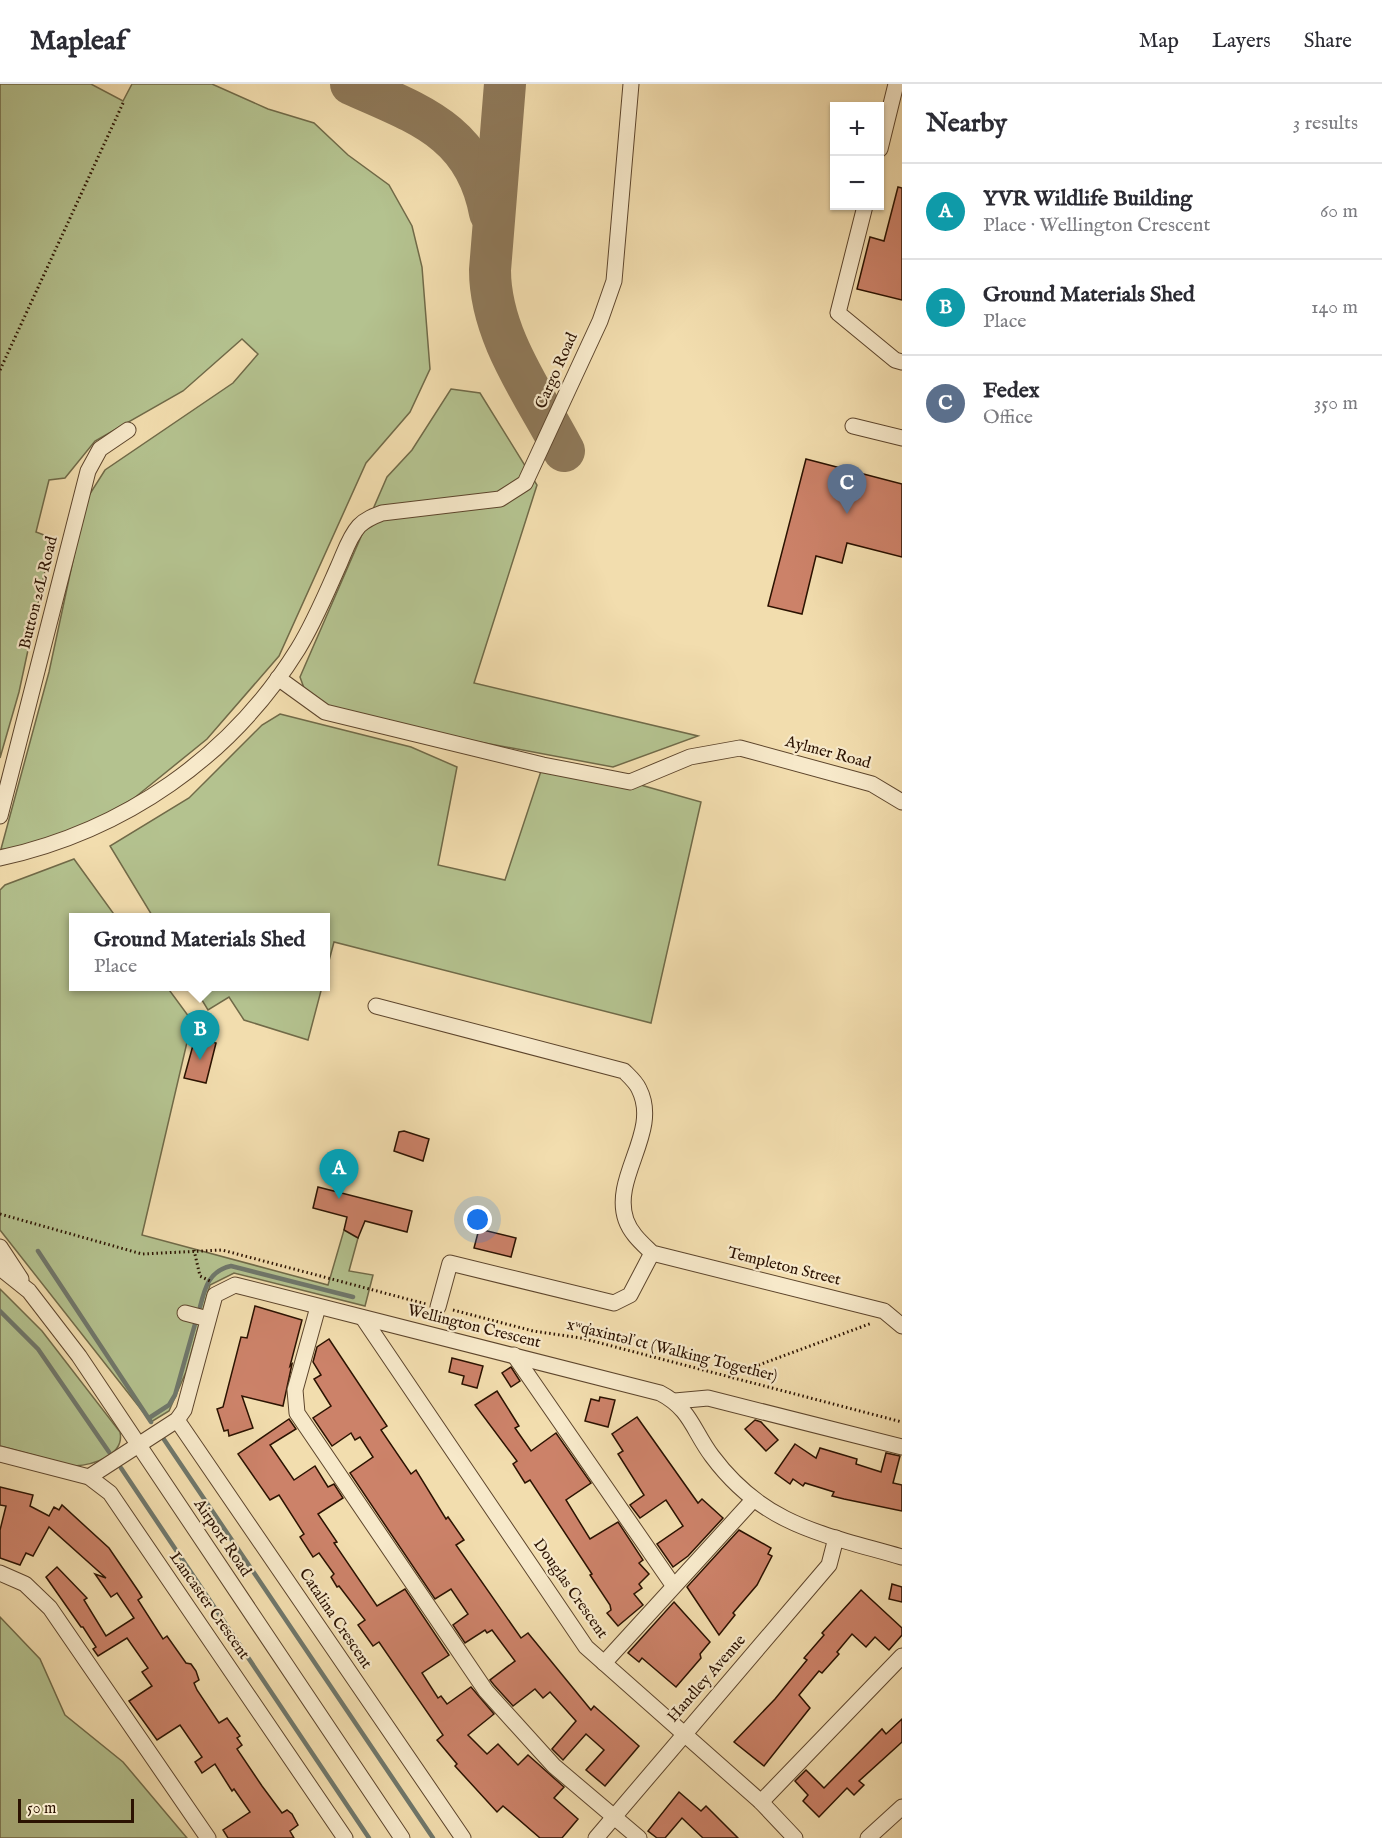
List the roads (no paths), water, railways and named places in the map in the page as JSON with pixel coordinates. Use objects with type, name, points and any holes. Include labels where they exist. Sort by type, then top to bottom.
[{"type":"street","name":"Cargo Road","points":[[278,678],[299,647],[352,537],[366,520],[382,513],[500,499],[519,489],[530,476],[600,321],[614,282],[631,84]]},
{"type":"street","points":[[884,130],[896,84]]},
{"type":"street","points":[[864,210],[838,313],[895,360],[902,362]]},
{"type":"street","points":[[853,426],[902,438]]},
{"type":"street","name":"Button 26L Road","points":[[0,816],[88,471],[100,449],[128,430]]},
{"type":"street","points":[[0,858],[47,846],[84,833],[162,791],[196,766],[229,736],[278,678]]},
{"type":"street","name":"Aylmer Road","points":[[278,678],[325,712],[543,765],[630,782],[690,757],[740,748],[872,784],[902,802]]},
{"type":"street","points":[[376,1006],[624,1071],[639,1088],[646,1116],[626,1191],[626,1219],[631,1231],[652,1253],[630,1295],[614,1303],[450,1263],[437,1306]]},
{"type":"street","points":[[0,1247],[29,1291]]},
{"type":"street","name":"Templeton Street","points":[[652,1253],[884,1311],[902,1326]]},
{"type":"street","name":"Airport Road","points":[[0,1268],[29,1291],[79,1356],[402,1838]]},
{"type":"street","name":"Wellington Crescent","points":[[177,1420],[184,1410],[214,1295],[236,1285],[660,1393],[675,1401],[690,1417],[711,1455],[753,1500],[798,1527],[902,1557]]},
{"type":"street","points":[[318,1307],[295,1390],[297,1413],[486,1691],[554,1766],[639,1838]]},
{"type":"street","points":[[185,1313],[208,1319]]},
{"type":"street","name":"Douglas Crescent","points":[[363,1318],[586,1647],[761,1802],[795,1838]]},
{"type":"street","points":[[514,1355],[673,1586]]},
{"type":"street","points":[[675,1401],[708,1398],[902,1447]]},
{"type":"street","points":[[89,1477],[177,1420]]},
{"type":"street","name":"Catalina Crescent","points":[[177,1420],[463,1838]]},
{"type":"street","name":"Lancaster Crescent","points":[[0,1454],[89,1477],[110,1493],[345,1838]]},
{"type":"street","points":[[604,1663],[753,1500]]},
{"type":"street","name":"Handley Avenue","points":[[596,1838],[829,1565],[836,1538]]},
{"type":"street","points":[[0,1573],[25,1584],[50,1608],[208,1838]]},
{"type":"street","points":[[761,1802],[902,1656]]},
{"type":"street","points":[[868,1838],[902,1807]]},
{"type":"waterway","points":[[38,1251],[151,1422]]},
{"type":"waterway","points":[[200,1307],[209,1281],[218,1272],[231,1266],[353,1297]]},
{"type":"waterway","points":[[0,1311],[38,1349],[109,1452]]},
{"type":"waterway","points":[[149,1418],[169,1405],[175,1395],[195,1324]]},
{"type":"waterway","points":[[163,1438],[433,1838]]},
{"type":"waterway","points":[[121,1468],[369,1838]]},
{"type":"place","name":"Fedex","points":[[847,514]]},
{"type":"place","name":"Ground Materials Shed","points":[[200,1060]]},
{"type":"place","name":"YVR Wildlife Building","points":[[339,1199]]}]
